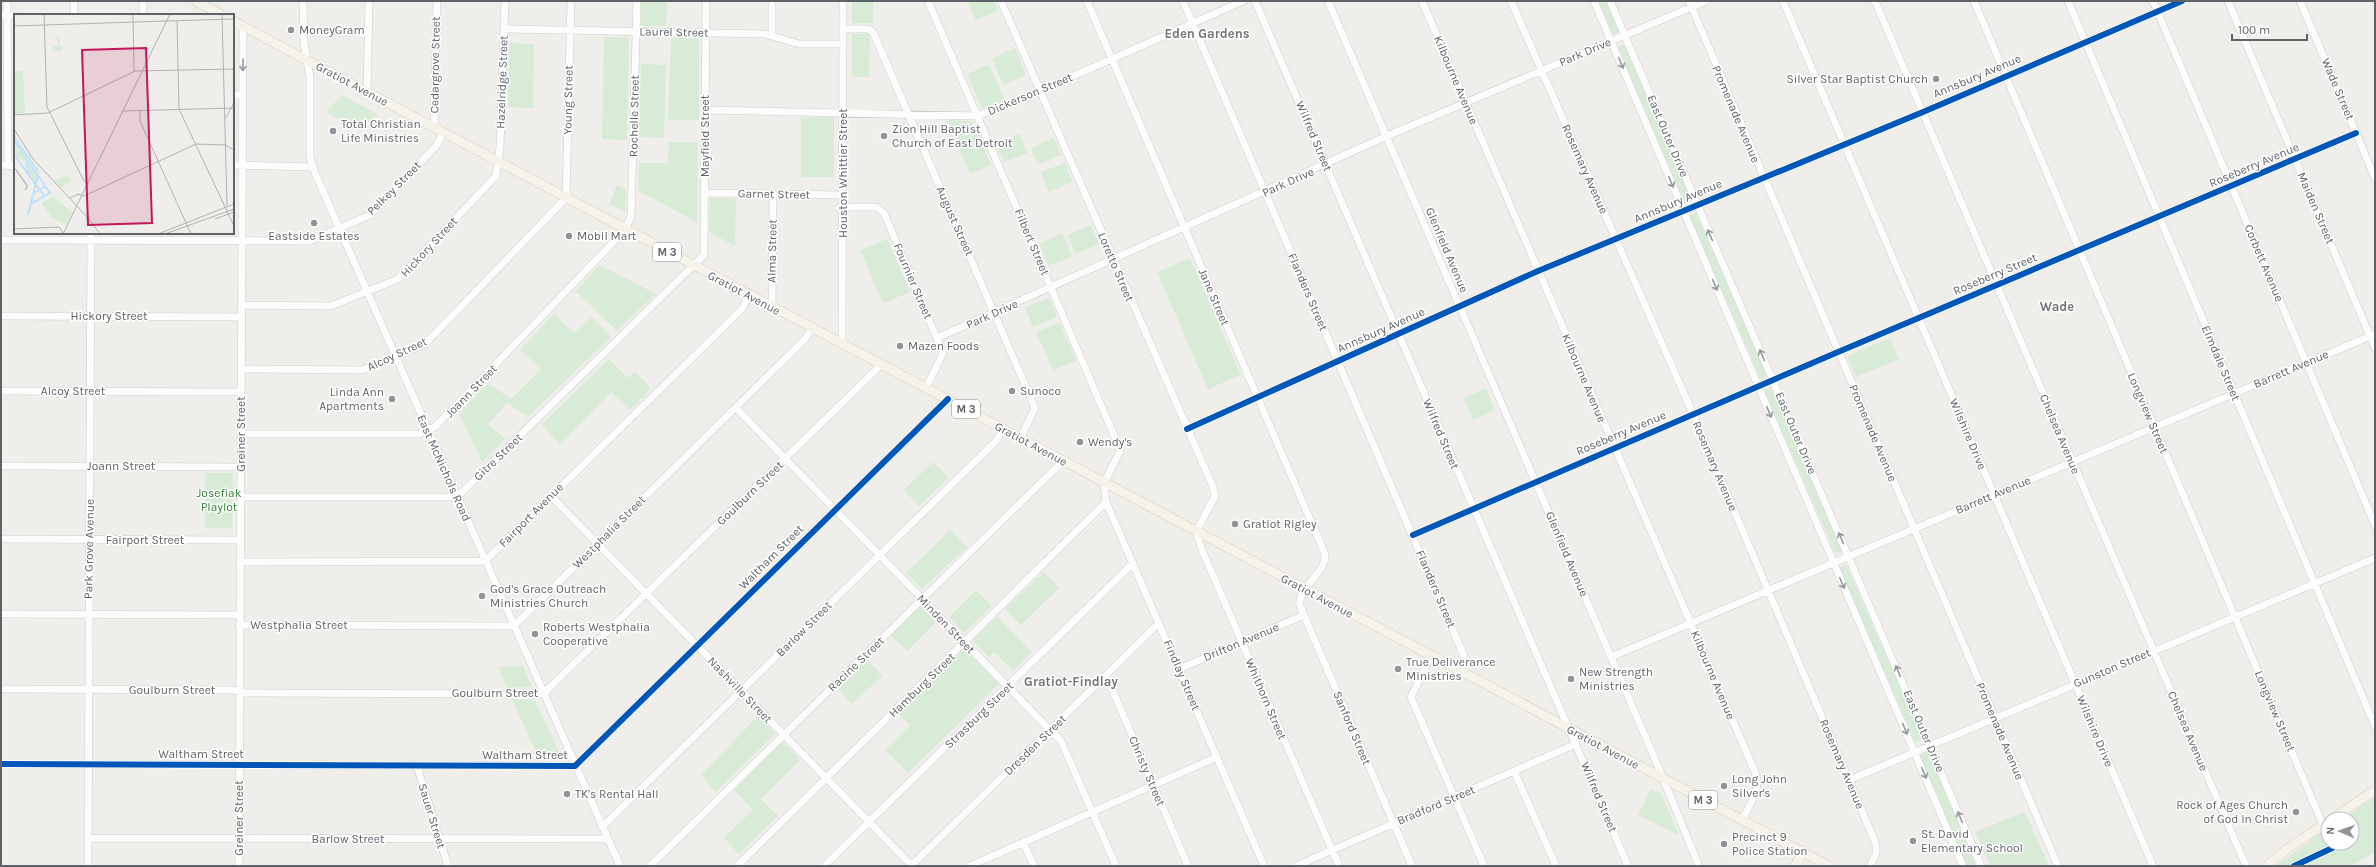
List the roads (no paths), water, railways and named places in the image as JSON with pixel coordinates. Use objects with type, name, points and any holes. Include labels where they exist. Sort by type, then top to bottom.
[{"type":"main road","points":[[196,1],[220,14]]},
{"type":"main road","name":"Gratiot Avenue","points":[[234,22],[772,308],[948,399],[1003,430],[1829,866]]},
{"type":"main road","points":[[2344,811],[2375,790]]},
{"type":"main road","points":[[2267,866],[2287,849],[2320,826]]},
{"type":"main road","points":[[1795,866],[1803,852]]},
{"type":"street","points":[[7,1],[4,16],[8,166]]},
{"type":"street","points":[[74,1],[74,14]]},
{"type":"street","points":[[142,1],[143,14]]},
{"type":"street","name":"East McNichols Road","points":[[303,1],[304,43],[310,78],[310,157],[313,167],[543,694],[620,866]]},
{"type":"street","points":[[367,93],[369,1]]},
{"type":"street","name":"Cedargrove Street","points":[[434,128],[437,1]]},
{"type":"street","name":"Hazelridge Street","points":[[499,162],[505,1]]},
{"type":"street","name":"Young Street","points":[[566,198],[571,1]]},
{"type":"street","name":"Rochelle Street","points":[[625,230],[631,216],[637,1]]},
{"type":"street","name":"Mayfield Street","points":[[693,266],[704,255],[706,1]]},
{"type":"street","points":[[772,1],[772,36]]},
{"type":"street","name":"Houston Whittier Street","points":[[842,344],[843,1]]},
{"type":"street","name":"Filbert Street","points":[[928,1],[1119,447],[1120,451],[1104,483]]},
{"type":"street","name":"Loretto Street","points":[[1001,1],[1214,492],[1210,506],[1196,532]]},
{"type":"street","name":"Jane Street","points":[[1086,1],[1325,554],[1322,566],[1305,589]]},
{"type":"street","name":"Flanders Street","points":[[1183,1],[1465,658],[1461,672]]},
{"type":"street","name":"Dickerson Street","points":[[705,110],[977,116],[1040,91],[1243,1]]},
{"type":"street","name":"Wilfred Street","points":[[1255,1],[1628,866]]},
{"type":"street","name":"Glenfield Avenue","points":[[1328,1],[1611,657],[1699,866]]},
{"type":"street","name":"Kilbourne Avenue","points":[[1422,1],[1758,781],[1757,792],[1742,820]]},
{"type":"street","name":"Rosemary Avenue","points":[[1512,1],[1693,414],[1877,846],[1876,854],[1870,866]]},
{"type":"street","name":"East Outer Drive","points":[[1594,1],[1963,866]]},
{"type":"street","name":"East Outer Drive","points":[[1610,1],[1981,866]]},
{"type":"street","name":"Park Drive","points":[[938,338],[1114,261],[1387,136],[1624,35],[1690,4],[1706,1]]},
{"type":"street","name":"Wilshire Drive","points":[[1783,1],[2153,866]]},
{"type":"street","name":"Chelsea Avenue","points":[[1875,1],[2246,866]]},
{"type":"street","name":"Longview Street","points":[[1974,1],[2234,616],[2320,812]]},
{"type":"street","name":"Elmdale Street","points":[[2068,1],[2375,726]]},
{"type":"street","name":"Corbett Avenue","points":[[2153,1],[2375,525]]},
{"type":"street","name":"Annsbury Avenue","points":[[1187,429],[1538,271],[1684,211],[1763,176],[1923,112],[2182,1]]},
{"type":"street","name":"Maiden Street","points":[[2228,1],[2372,335],[2375,348]]},
{"type":"street","name":"Wade Street","points":[[2300,1],[2374,173]]},
{"type":"street","name":"Promenade Avenue","points":[[1690,4],[2058,866]]},
{"type":"street","name":"Greiner Street","points":[[239,866],[243,26]]},
{"type":"street","name":"August Street","points":[[843,28],[868,29],[873,32],[995,313],[1035,408],[1020,438]]},
{"type":"street","name":"Laurel Street","points":[[504,29],[706,33],[772,36],[799,44],[843,44]]},
{"type":"street","points":[[234,95],[242,95]]},
{"type":"street","name":"Pelkey Street","points":[[1,240],[91,237],[305,242],[370,215],[437,145],[443,133]]},
{"type":"street","name":"Roseberry Avenue","points":[[2160,217],[2356,133]]},
{"type":"street","name":"Hickory Street","points":[[241,305],[331,306],[367,293],[398,279],[496,176],[499,162]]},
{"type":"street","points":[[234,165],[313,167]]},
{"type":"street","name":"Garnet Street","points":[[705,193],[842,195]]},
{"type":"street","name":"Alma Street","points":[[772,308],[773,194]]},
{"type":"street","name":"Alcoy Street","points":[[241,369],[362,370],[429,341],[566,198]]},
{"type":"street","name":"Fournier Street","points":[[842,207],[876,207],[884,213],[938,338],[943,353],[926,388]]},
{"type":"street","name":"Roseberry Street","points":[[1838,352],[2160,217]]},
{"type":"street","name":"Joann Street","points":[[241,434],[419,434],[428,431],[435,427],[454,409],[625,230]]},
{"type":"street","name":"Park Grove Avenue","points":[[88,866],[91,237]]},
{"type":"street","name":"Gitre Street","points":[[457,497],[693,266]]},
{"type":"street","name":"Fairport Avenue","points":[[486,561],[743,308],[748,295]]},
{"type":"street","name":"Hickory Street","points":[[1,316],[241,317]]},
{"type":"street","name":"Westphalia Street","points":[[239,625],[514,626],[736,408],[804,340],[812,329]]},
{"type":"street","name":"Barrett Avenue","points":[[1611,657],[2073,463],[2154,427],[2372,335]]},
{"type":"street","name":"Roseberry Avenue","points":[[1413,535],[1838,352]]},
{"type":"street","name":"Goulburn Street","points":[[1,689],[543,694],[881,365]]},
{"type":"street","name":"Alcoy Street","points":[[1,391],[241,392]]},
{"type":"street","name":"Waltham Street","points":[[1,764],[575,766],[948,399]]},
{"type":"street","name":"Minden Street","points":[[736,408],[784,460],[879,554],[1064,745],[1116,866]]},
{"type":"street","name":"Barlow Street","points":[[602,827],[996,441],[1003,430]]},
{"type":"street","name":"Racine Street","points":[[650,866],[1063,461]]},
{"type":"street","name":"Joann Street","points":[[1,466],[241,467]]},
{"type":"street","name":"Findlay Street","points":[[1104,483],[1106,502],[1264,866]]},
{"type":"street","name":"Nashville Street","points":[[551,496],[912,866]]},
{"type":"street","points":[[240,497],[457,497]]},
{"type":"street","name":"Hamburg Street","points":[[737,866],[965,643],[1106,502]]},
{"type":"street","name":"Whithorn Street","points":[[1196,532],[1339,866]]},
{"type":"street","name":"Fairport Street","points":[[1,539],[240,540]]},
{"type":"street","name":"Gunston Street","points":[[1849,780],[2314,582],[2375,558]]},
{"type":"street","points":[[240,562],[486,561]]},
{"type":"street","name":"Strasburg Street","points":[[824,866],[1133,563]]},
{"type":"street","name":"Sanford Street","points":[[1305,589],[1300,602],[1304,615],[1412,866]]},
{"type":"street","name":"Westphalia Street","points":[[1,614],[240,615]]},
{"type":"street","name":"Drifton Avenue","points":[[1179,669],[1304,615]]},
{"type":"street","name":"Dresden Street","points":[[912,866],[1159,623]]},
{"type":"street","points":[[1431,656],[1411,697],[1484,866]]},
{"type":"street","name":"Christy Street","points":[[1106,675],[1188,866]]},
{"type":"street","name":"Bradford Street","points":[[1296,866],[1576,744]]},
{"type":"street","points":[[970,866],[1217,757]]},
{"type":"street","name":"Sauer Street","points":[[417,766],[448,866]]},
{"type":"street","points":[[1514,771],[1556,866]]},
{"type":"street","name":"Barlow Street","points":[[88,838],[608,839]]},
{"type":"street","points":[[1023,842],[1034,866]]},
{"type":"place","name":"MoneyGram","points":[[291,30]]},
{"type":"place","name":"Silver Star Baptist Church","points":[[1936,79]]},
{"type":"place","name":"Total Christian Life Ministries","points":[[333,131]]},
{"type":"place","name":"Zion Hill Baptist Church of East Detroit","points":[[884,136]]},
{"type":"place","name":"Eastside Estates","points":[[314,223]]},
{"type":"place","name":"Mobil Mart","points":[[569,236]]},
{"type":"place","name":"Mazen Foods","points":[[900,346]]},
{"type":"place","name":"Sunoco","points":[[1012,391]]},
{"type":"place","name":"Linda Ann Apartments","points":[[392,399]]},
{"type":"place","name":"Wendy's","points":[[1080,442]]},
{"type":"place","name":"Gratiot Rigley","points":[[1235,524]]},
{"type":"place","name":"God's Grace Outreach Ministries Church","points":[[482,596]]},
{"type":"place","name":"Roberts Westphalia Cooperative","points":[[535,634]]},
{"type":"place","name":"True Deliverance Ministries","points":[[1398,669]]},
{"type":"place","name":"New Strength Ministries","points":[[1571,679]]},
{"type":"place","name":"Long John Silver's","points":[[1724,786]]},
{"type":"place","name":"TK's Rental Hall","points":[[567,794]]},
{"type":"place","name":"Rock of Ages Church of God In Christ","points":[[2296,812]]},
{"type":"place","name":"St. David Elementary School","points":[[1913,841]]},
{"type":"place","name":"Precinct 9 Police Station","points":[[1724,844]]},
{"type":"district","name":"Eden Gardens","points":[[1207,33]]},
{"type":"district","name":"Wade","points":[[2057,306]]},
{"type":"district","name":"Gratiot-Findlay","points":[[1071,681]]},
{"type":"park label","name":"Josefiak Playlot","points":[[219,500]]}]
